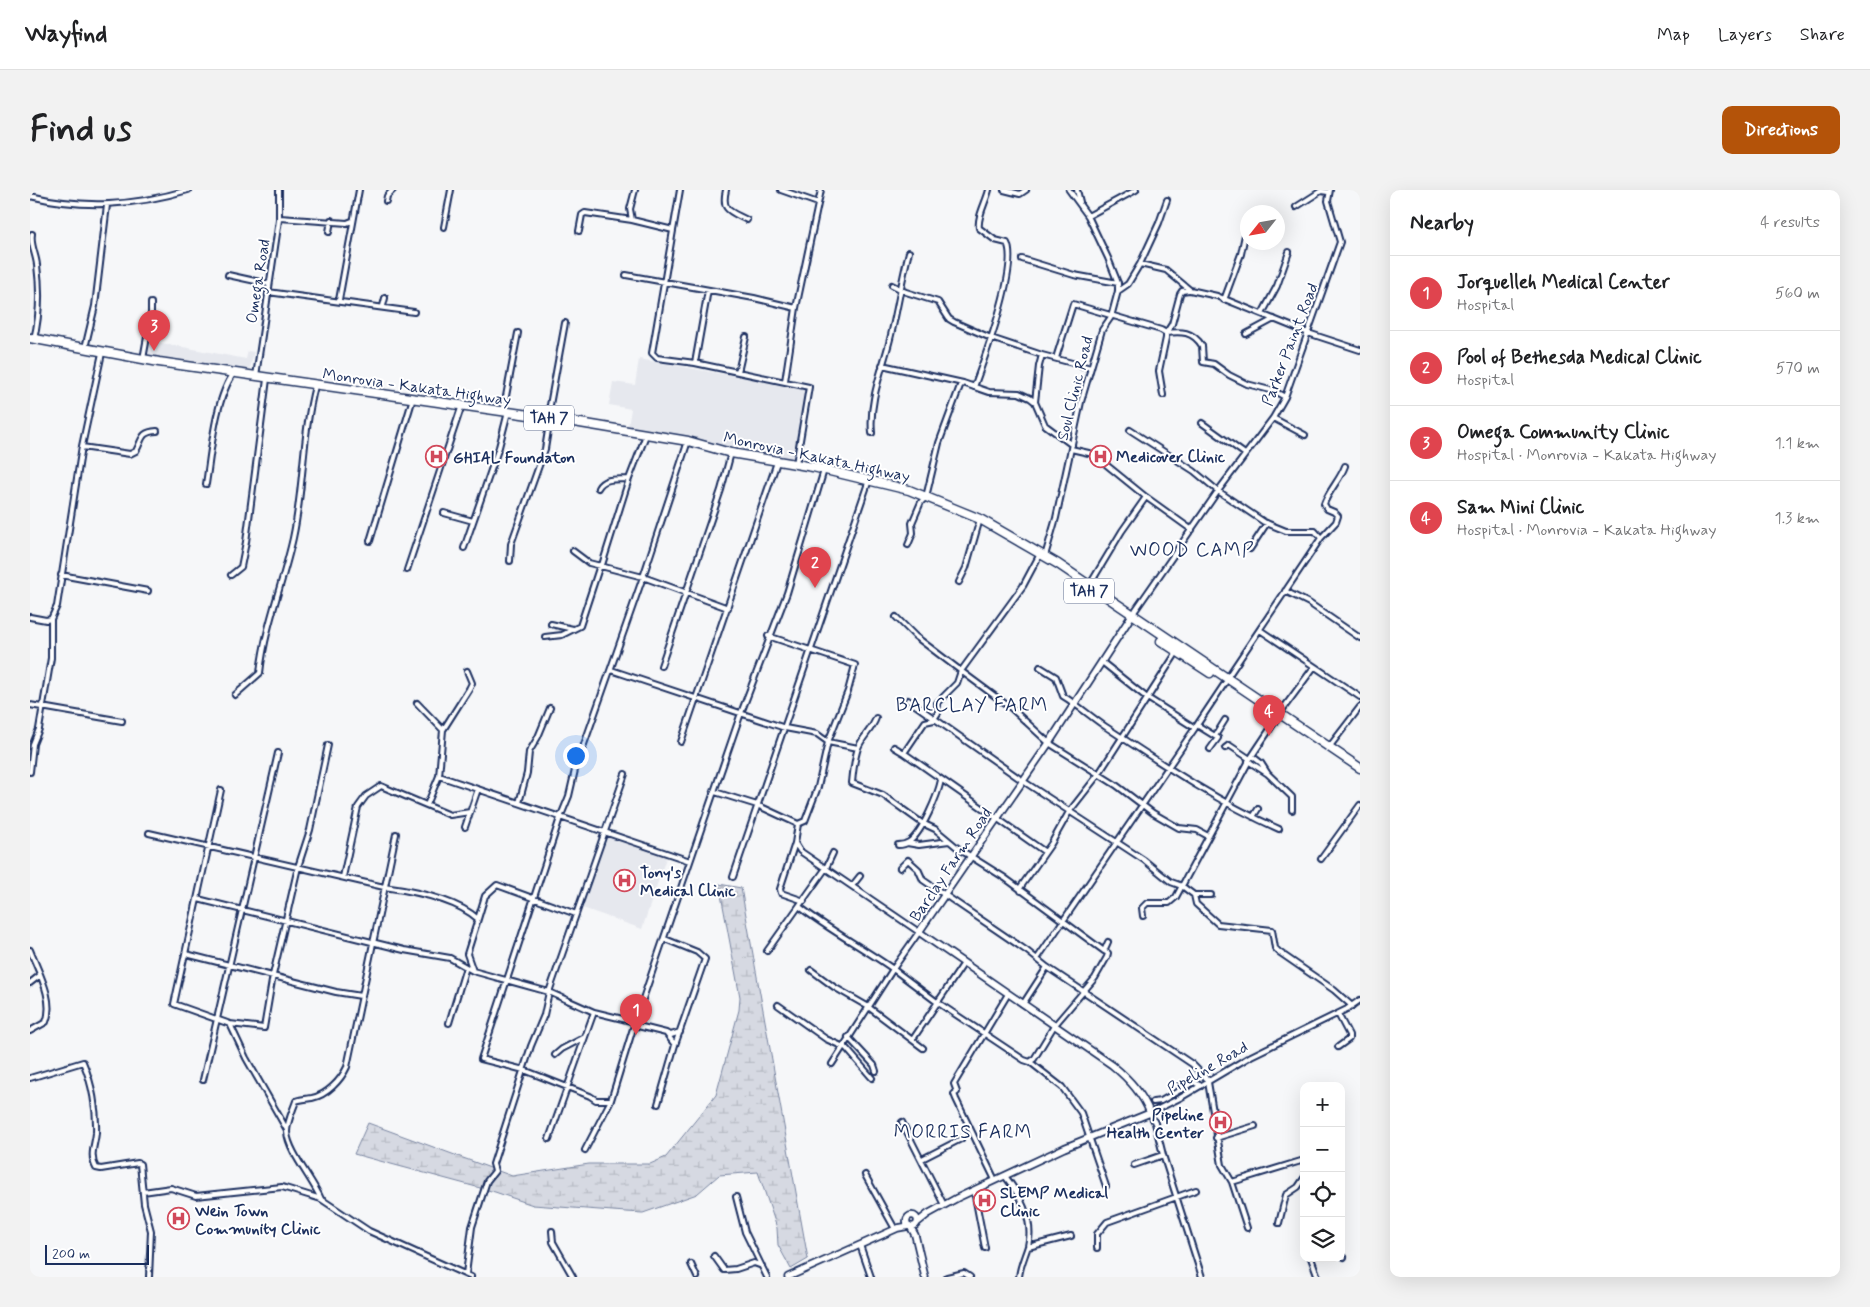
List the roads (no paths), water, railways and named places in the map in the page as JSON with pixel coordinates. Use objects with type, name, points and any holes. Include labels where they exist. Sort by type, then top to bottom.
[{"type":"highway","name":"Monrovia - Kakata Highway","points":[[32,338],[66,343],[85,350],[102,353],[315,386],[550,418],[688,441],[731,453],[796,464],[909,490],[980,519],[1045,558],[1089,586],[1177,652],[1226,681]]},
{"type":"highway","name":"Monrovia - Kakata Highway","points":[[1045,558],[1056,568],[1226,681],[1330,746],[1360,768]]},
{"type":"highway","name":"Monrovia - Kakata Highway","points":[[1279,715],[1360,774]]},
{"type":"street","points":[[30,196],[71,204],[106,205],[155,200],[188,190]]},
{"type":"street","name":"Omega Road","points":[[256,376],[280,218],[279,190]]},
{"type":"street","points":[[339,300],[359,190]]},
{"type":"street","points":[[386,202],[387,196],[393,190]]},
{"type":"street","points":[[444,227],[451,190]]},
{"type":"street","points":[[632,220],[630,209],[635,190]]},
{"type":"street","points":[[680,190],[652,353],[657,358],[695,363],[785,381],[810,388],[796,464]]},
{"type":"street","points":[[726,190],[724,203],[726,207],[747,220]]},
{"type":"street","points":[[781,190],[818,203]]},
{"type":"street","points":[[785,381],[796,308],[821,190]]},
{"type":"street","points":[[974,387],[991,338],[1010,270],[1011,251],[1007,244],[995,240],[979,228],[978,221],[984,211],[989,190]]},
{"type":"street","points":[[1004,190],[1020,194],[1026,190]]},
{"type":"street","name":"Soul Clinic Road","points":[[935,719],[938,713],[937,703],[957,682],[962,671],[1045,558],[1091,368],[1102,330],[1111,317],[1118,291],[1118,283],[1088,216],[1069,190]]},
{"type":"street","points":[[1077,190],[1080,204]]},
{"type":"street","points":[[1124,190],[1127,195]]},
{"type":"street","points":[[1088,216],[1136,190]]},
{"type":"street","points":[[1296,207],[1321,192],[1329,191]]},
{"type":"street","name":"Parker Paint Road","points":[[1131,617],[1218,491],[1273,418],[1285,397],[1340,242],[1328,201],[1329,191]]},
{"type":"street","points":[[1118,291],[1128,284],[1140,264],[1159,223],[1167,200]]},
{"type":"street","points":[[85,350],[95,306],[106,205]]},
{"type":"street","points":[[579,231],[582,215],[585,213],[632,220],[673,230]]},
{"type":"street","points":[[280,218],[331,220],[348,223],[352,221]]},
{"type":"street","points":[[330,232],[331,220]]},
{"type":"street","points":[[32,234],[39,284],[32,338]]},
{"type":"street","points":[[1224,300],[1242,250]]},
{"type":"street","points":[[872,433],[872,408],[909,252]]},
{"type":"street","points":[[1262,314],[1277,286],[1290,252]]},
{"type":"street","points":[[1022,259],[1074,275],[1118,283]]},
{"type":"street","points":[[1140,264],[1166,270],[1190,290],[1224,300],[1308,333],[1360,350]]},
{"type":"street","points":[[228,275],[269,284]]},
{"type":"street","points":[[626,275],[796,308]]},
{"type":"street","points":[[892,285],[901,290],[932,298],[938,302],[954,322],[991,338],[1042,355],[1091,368]]},
{"type":"street","points":[[695,363],[708,290]]},
{"type":"street","points":[[1163,395],[1159,371],[1166,333],[1172,324],[1180,294],[1182,291],[1190,290]]},
{"type":"street","points":[[268,292],[383,306],[414,312]]},
{"type":"street","points":[[383,306],[385,298]]},
{"type":"street","points":[[142,359],[151,315],[151,303]]},
{"type":"street","points":[[1056,358],[1072,305],[1166,333],[1182,331],[1189,334],[1202,346],[1203,362],[1214,364],[1229,375],[1247,384],[1274,391],[1285,397]]},
{"type":"street","points":[[1246,334],[1274,319]]},
{"type":"street","points":[[510,561],[511,544],[545,449],[550,418],[548,416],[566,323]]},
{"type":"street","points":[[464,548],[499,447],[518,333]]},
{"type":"street","points":[[738,372],[746,337]]},
{"type":"street","points":[[30,772],[33,744],[43,708],[51,658],[51,618],[56,606],[82,447],[102,353]]},
{"type":"street","points":[[1042,355],[1038,366],[1035,402],[1045,426],[1071,447],[1093,454],[1146,497],[1192,530]]},
{"type":"street","points":[[882,365],[963,383],[989,392],[1019,393],[1035,402]]},
{"type":"street","points":[[206,484],[221,402],[227,382],[234,373]]},
{"type":"street","points":[[231,575],[241,567],[246,542],[268,378]]},
{"type":"street","points":[[908,545],[913,533],[912,523],[921,502],[926,497],[939,443],[960,386],[963,383]]},
{"type":"street","points":[[235,695],[260,673],[265,640],[293,540],[307,418],[315,386]]},
{"type":"street","points":[[370,541],[414,398]]},
{"type":"street","points":[[407,570],[462,405]]},
{"type":"street","points":[[1273,418],[1305,435]]},
{"type":"street","points":[[1202,423],[1245,454]]},
{"type":"street","points":[[1130,430],[1194,471],[1218,491],[1268,524],[1286,531],[1315,531],[1321,538]]},
{"type":"street","points":[[82,447],[130,454],[136,451],[141,436],[144,433],[156,431]]},
{"type":"street","points":[[545,636],[562,635],[580,626],[583,620],[586,602],[601,565],[646,434]]},
{"type":"street","points":[[611,1100],[596,1100],[524,1070],[481,1059],[508,982],[560,818],[644,577],[688,441]]},
{"type":"street","points":[[661,666],[731,453]]},
{"type":"street","points":[[681,742],[777,462]]},
{"type":"street","points":[[1037,959],[1062,920],[1169,768],[1321,538],[1336,522],[1338,516],[1327,509],[1324,504],[1327,496],[1341,477],[1345,466]]},
{"type":"street","points":[[585,1150],[611,1100],[690,861],[768,636],[786,592],[824,470]]},
{"type":"street","points":[[598,488],[601,483],[610,479],[629,479]]},
{"type":"street","points":[[733,877],[869,480]]},
{"type":"street","points":[[1089,586],[1122,531],[1146,497]]},
{"type":"street","points":[[444,513],[473,521]]},
{"type":"street","points":[[959,582],[966,568],[980,519]]},
{"type":"street","points":[[1250,549],[1268,524]]},
{"type":"street","points":[[573,552],[589,563],[644,577],[728,608]]},
{"type":"street","points":[[61,576],[148,591]]},
{"type":"street","points":[[1285,591],[1309,603],[1360,638]]},
{"type":"street","points":[[30,617],[46,620],[51,618]]},
{"type":"street","points":[[896,617],[915,636],[1011,708],[1049,743],[1174,825],[1204,832],[1208,836]]},
{"type":"street","name":"Barclay Farm Road","points":[[1131,617],[998,819],[919,932],[1123,1075],[1144,1100],[1150,1113]]},
{"type":"street","points":[[551,624],[573,629]]},
{"type":"street","points":[[1260,630],[1360,697]]},
{"type":"street","points":[[714,792],[757,805],[798,824],[805,821],[818,786],[828,742],[848,691],[855,665],[768,636]]},
{"type":"street","points":[[1021,891],[1020,888],[1045,852],[1068,812],[1098,775],[1146,697],[1177,652]]},
{"type":"street","points":[[1102,662],[1146,697],[1218,738],[1210,749]]},
{"type":"street","points":[[1040,666],[1056,677],[1062,696],[1074,702],[1122,737],[1227,805],[1279,829]]},
{"type":"street","points":[[1143,916],[1142,908],[1147,902],[1164,904],[1172,902],[1227,805],[1250,759],[1314,667]]},
{"type":"street","points":[[611,670],[785,728],[817,734],[828,742],[858,748]]},
{"type":"street","points":[[427,805],[439,776],[443,730],[472,683],[467,671]]},
{"type":"street","points":[[908,700],[1022,781],[1144,860],[1171,882],[1182,886],[1194,895],[1211,895]]},
{"type":"street","points":[[417,703],[443,730]]},
{"type":"street","points":[[30,705],[122,721]]},
{"type":"street","points":[[1330,746],[1360,707]]},
{"type":"street","points":[[520,803],[527,773],[528,752],[538,737],[550,708]]},
{"type":"street","points":[[876,718],[873,728],[858,748],[852,768],[852,783],[883,795],[922,823],[935,829],[971,857],[1108,954],[1095,978],[1054,1026],[1030,1062]]},
{"type":"street","points":[[904,753],[925,722],[935,719]]},
{"type":"street","points":[[1215,736],[1225,720]]},
{"type":"street","points":[[222,790],[174,1004],[230,1024],[264,1028],[273,975],[298,867],[310,830],[328,744]]},
{"type":"street","points":[[1225,748],[1229,745],[1250,759],[1261,763],[1268,774],[1292,797],[1292,810]]},
{"type":"street","points":[[894,747],[1045,852]]},
{"type":"street","points":[[203,1080],[256,857],[278,753]]},
{"type":"street","points":[[466,1274],[472,1227],[487,1181],[494,1171],[493,1164],[544,1015],[549,992],[625,774]]},
{"type":"street","points":[[439,776],[690,861]]},
{"type":"street","points":[[907,843],[922,823],[939,791],[940,780]]},
{"type":"street","points":[[343,877],[358,807],[366,796],[381,786],[450,815],[470,812]]},
{"type":"street","points":[[465,827],[478,789]]},
{"type":"street","points":[[1321,859],[1360,805]]},
{"type":"street","points":[[1253,817],[1258,809]]},
{"type":"street","points":[[798,824],[795,843],[780,889],[781,893],[804,901]]},
{"type":"street","points":[[149,833],[384,887],[417,892],[470,911],[478,919]]},
{"type":"street","points":[[287,1130],[296,1101],[319,1096],[343,1076],[347,1067],[396,834]]},
{"type":"street","points":[[898,846],[907,843],[919,845],[949,841]]},
{"type":"street","points":[[795,843],[800,851],[919,932],[867,1006],[832,1064]]},
{"type":"street","points":[[767,951],[800,907],[826,868],[833,853]]},
{"type":"street","points":[[900,868],[908,860],[918,869],[923,880],[1083,992],[1192,1064],[1208,1082],[1222,1165],[1232,1182],[1247,1228]]},
{"type":"street","points":[[852,886],[860,876]]},
{"type":"street","points":[[473,971],[467,954],[485,896],[497,885],[576,914]]},
{"type":"street","points":[[1194,895],[1196,904],[1218,924],[1272,930],[1275,948],[1279,952],[1334,990],[1352,1006]]},
{"type":"street","points":[[198,899],[373,942],[450,958],[473,971],[549,992],[594,1012],[671,1035],[680,1032]]},
{"type":"street","points":[[800,907],[821,924],[855,942],[984,1034],[1030,1062],[1062,1087],[1081,1113],[1106,1186]]},
{"type":"street","points":[[658,1104],[675,1045],[705,959],[697,952],[664,939]]},
{"type":"street","points":[[1104,951],[1108,942]]},
{"type":"street","points":[[30,950],[46,994],[48,1014],[46,1022],[30,1031]]},
{"type":"street","points":[[186,954],[336,992],[361,996]]},
{"type":"street","points":[[913,1039],[964,963]]},
{"type":"street","points":[[449,1023],[466,967]]},
{"type":"street","points":[[1023,1004],[1047,967]]},
{"type":"street","points":[[811,970],[834,987],[867,1006],[923,1048]]},
{"type":"street","points":[[30,983],[39,976]]},
{"type":"street","points":[[995,1180],[954,1094],[957,1092],[955,1080],[961,1075],[961,1071],[1008,994]]},
{"type":"street","name":"Pipeline Road","points":[[918,1223],[928,1214],[944,1205],[995,1180],[1064,1148],[1150,1113],[1201,1086],[1251,1056],[1338,1014],[1360,1000]]},
{"type":"street","points":[[778,1005],[826,1039],[842,1046],[854,1055],[872,1078]]},
{"type":"street","points":[[549,1138],[594,1012]]},
{"type":"street","points":[[1338,1014],[1350,1039],[1338,1047]]},
{"type":"street","points":[[230,1024],[246,1058],[287,1130],[294,1151],[314,1181],[322,1199]]},
{"type":"street","points":[[666,1033],[675,1045]]},
{"type":"street","points":[[555,1055],[562,1049],[585,1037]]},
{"type":"street","points":[[848,1037],[870,1060],[876,1071]]},
{"type":"street","points":[[30,1078],[83,1062],[94,1102],[96,1134],[93,1143],[93,1162],[96,1168],[101,1169],[138,1163],[152,1240],[149,1277]]},
{"type":"street","points":[[1153,1102],[1161,1101],[1194,1082],[1201,1086]]},
{"type":"street","points":[[1150,1113],[1155,1123],[1163,1155],[1202,1277]]},
{"type":"street","points":[[902,1122],[944,1205]]},
{"type":"street","points":[[1216,1138],[1255,1126]]},
{"type":"street","points":[[922,1159],[961,1139]]},
{"type":"street","points":[[1134,1165],[1163,1155]]},
{"type":"street","points":[[1232,1182],[1300,1161]]},
{"type":"street","points":[[865,1175],[896,1229]]},
{"type":"street","points":[[1005,1176],[1021,1199],[1028,1227],[1028,1247],[1019,1277]]},
{"type":"street","points":[[1279,1223],[1286,1196],[1300,1184]]},
{"type":"street","points":[[143,1192],[171,1188],[196,1196],[282,1187],[322,1199],[369,1231],[471,1277]]},
{"type":"street","points":[[1097,1248],[1097,1234],[1107,1222],[1196,1190]]},
{"type":"street","points":[[974,1191],[985,1248]]},
{"type":"street","points":[[736,1197],[745,1232],[767,1277]]},
{"type":"street","name":"Pipeline Road","points":[[914,1216],[928,1214]]},
{"type":"street","points":[[915,1235],[918,1223],[914,1216],[909,1216],[909,1224],[915,1235],[925,1277]]},
{"type":"street","points":[[788,1277],[896,1229],[918,1223]]},
{"type":"street","points":[[552,1231],[554,1242],[573,1277]]},
{"type":"street","points":[[1028,1247],[1071,1236]]},
{"type":"street","points":[[860,1245],[871,1277]]},
{"type":"street","points":[[714,1256],[724,1270],[736,1269],[754,1263],[762,1266]]},
{"type":"street","points":[[1312,1262],[1318,1277]]},
{"type":"street","points":[[691,1264],[697,1277]]},
{"type":"street","points":[[947,1277],[964,1273],[970,1277]]},
{"type":"place","name":"Omega Community Clinic","points":[[154,351]]},
{"type":"place","name":"Medicover Clinic","points":[[1100,456]]},
{"type":"place","name":"GHIAL Foundaton","points":[[437,457]]},
{"type":"place","name":"Pool of Bethesda Medical Clinic","points":[[815,588]]},
{"type":"place","name":"Sam Mini Clinic","points":[[1269,736]]},
{"type":"place","name":"Tony's Medical Clinic","points":[[624,881]]},
{"type":"place","name":"Jorquelleh Medical Center","points":[[636,1035]]},
{"type":"place","name":"Pipeline Health Center","points":[[1220,1123]]},
{"type":"place","name":"SLEMP Medical Clinic","points":[[984,1201]]},
{"type":"place","name":"Wein Town Community Clinic","points":[[179,1219]]},
{"type":"district","name":"WOOD CAMP","points":[[1192,549]]},
{"type":"district","name":"BARCLAY FARM","points":[[972,704]]},
{"type":"district","name":"MORRIS FARM","points":[[963,1131]]}]
